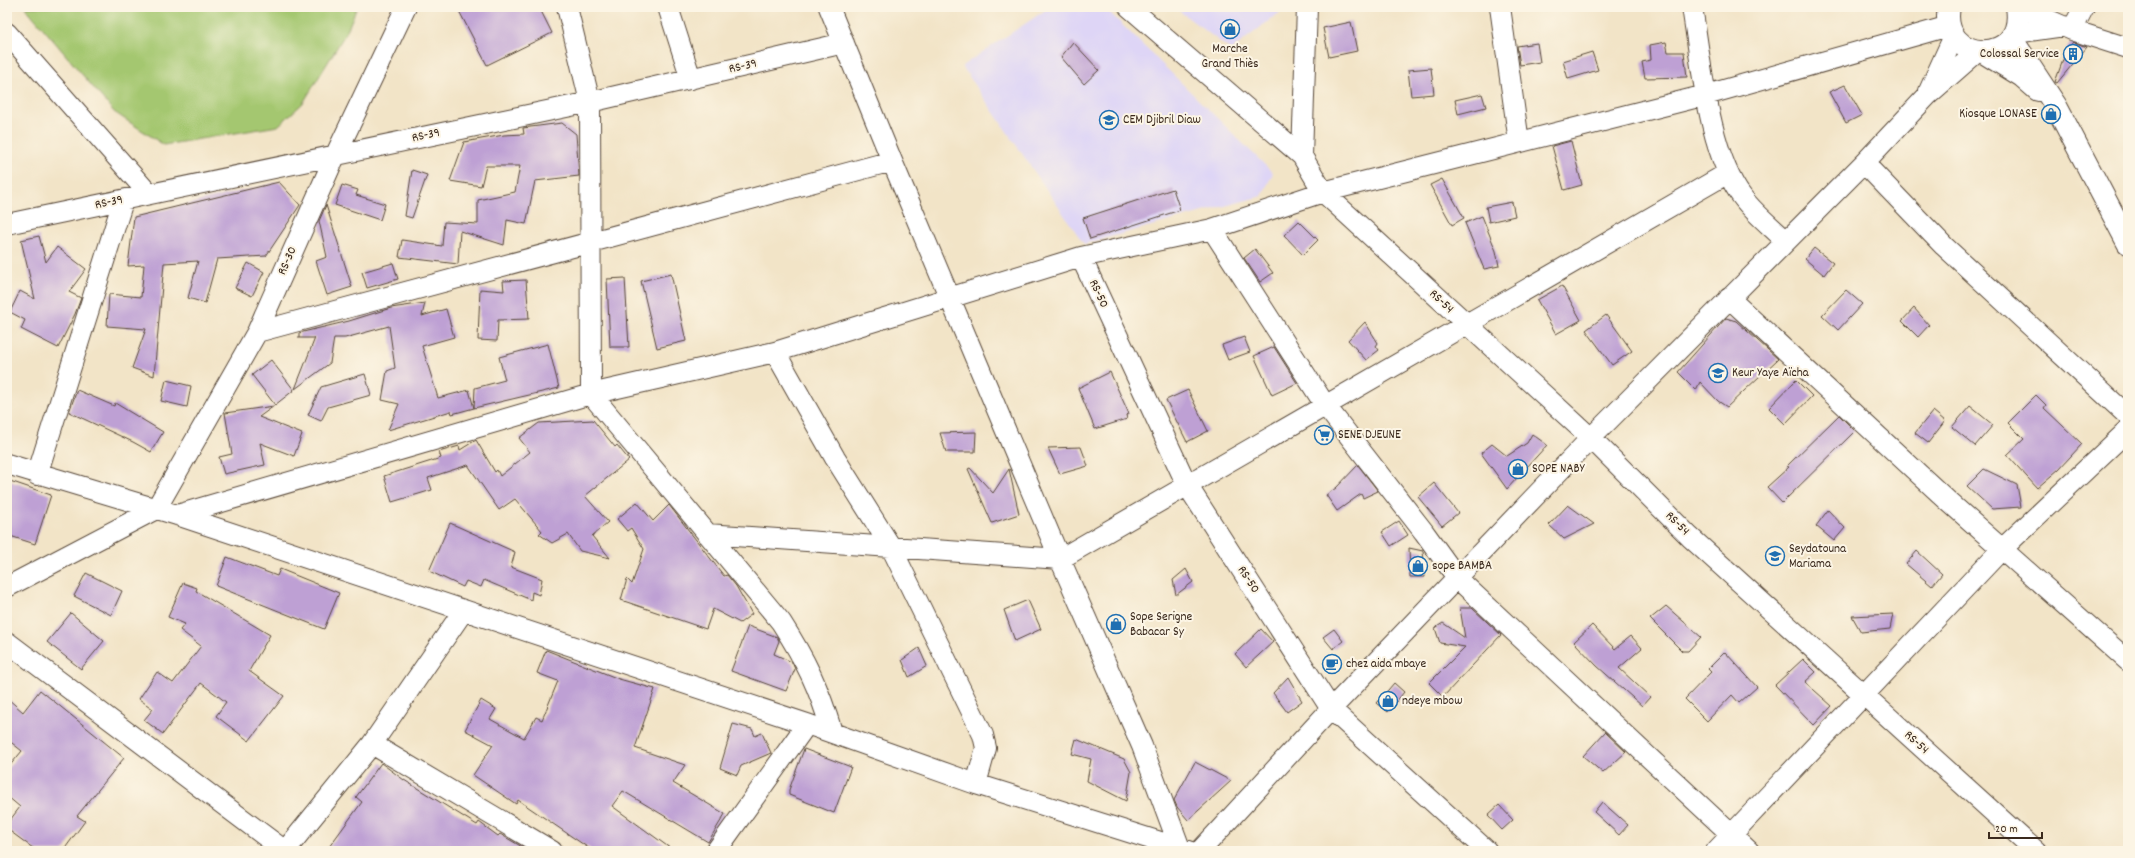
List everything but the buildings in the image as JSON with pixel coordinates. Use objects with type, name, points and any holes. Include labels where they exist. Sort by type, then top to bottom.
[{"type":"main road","points":[[1980,52],[2002,47],[2013,36],[2018,24],[2018,7]]},
{"type":"main road","points":[[1948,18],[1964,46],[1980,52],[2022,76],[2056,106]]},
{"type":"main road","points":[[2013,36],[2056,106],[2128,244]]},
{"type":"street","name":"RS-30","points":[[156,509],[257,332],[336,154],[406,7]]},
{"type":"street","points":[[567,7],[590,102],[591,394],[781,622],[804,658],[821,695],[832,732]]},
{"type":"street","points":[[668,7],[691,79]]},
{"type":"street","points":[[829,7],[892,161],[1060,559],[1188,850]]},
{"type":"street","points":[[1129,7],[1302,156]]},
{"type":"street","points":[[1302,156],[1307,7]]},
{"type":"street","points":[[1500,7],[1519,142]]},
{"type":"street","points":[[1692,7],[1706,95],[1722,158],[1728,173],[1743,198],[1786,241]]},
{"type":"street","points":[[2018,7],[2068,28],[2128,48]]},
{"type":"street","points":[[2013,36],[2068,28],[2084,7]]},
{"type":"street","points":[[177,515],[591,394],[775,352],[1081,257],[1212,229],[1323,192],[1706,95],[1948,18]]},
{"type":"street","points":[[1928,95],[1948,18]]},
{"type":"street","points":[[7,33],[149,194]]},
{"type":"street","name":"RS-39","points":[[7,224],[123,201],[149,194],[336,154],[590,102],[844,43]]},
{"type":"street","points":[[1188,850],[1331,709],[1458,579],[1591,438],[1864,163],[1928,95],[1980,52]]},
{"type":"street","name":"RS-54","points":[[1302,156],[1323,192],[1465,325],[1591,438],[1690,537],[2036,851]]},
{"type":"street","points":[[257,332],[892,161]]},
{"type":"street","points":[[1864,163],[1944,246],[2128,416]]},
{"type":"street","points":[[707,534],[1060,559],[1728,173]]},
{"type":"street","points":[[37,475],[123,201]]},
{"type":"street","points":[[1212,229],[1325,405],[1424,532],[1458,579],[1749,851]]},
{"type":"street","name":"RS-50","points":[[1081,257],[1187,485],[1331,709],[1487,851]]},
{"type":"street","points":[[1729,298],[2001,550],[2128,661]]},
{"type":"street","points":[[775,352],[835,458],[891,547],[983,735],[986,748],[976,784]]},
{"type":"street","points":[[1716,851],[2001,550],[2128,430]]},
{"type":"street","points":[[7,464],[37,475],[177,515],[832,732],[1149,845],[1188,850]]},
{"type":"street","points":[[7,587],[156,509]]},
{"type":"street","points":[[7,642],[285,851],[372,744],[464,610]]},
{"type":"street","points":[[716,851],[807,724]]},
{"type":"street","points":[[372,744],[552,851]]},
{"type":"shaded area","name":"CEM Djibril Diaw","points":[[1050,7],[1104,7],[1273,173],[1262,196],[1084,244],[962,66]]},
{"type":"shaded area","name":"Marche Grand Thiès","points":[[1174,7],[1287,7],[1231,50]]},
{"type":"green space","points":[[25,7],[357,7],[347,31],[303,103],[278,126],[164,145],[114,112]]},
{"type":"place","name":"Marche Grand Thiès","points":[[1230,29]]},
{"type":"place","name":"Colossal Service","points":[[2073,54]]},
{"type":"place","name":"Kiosque LONASE","points":[[2051,114]]},
{"type":"place","name":"CEM Djibril Diaw","points":[[1109,120]]},
{"type":"place","name":"Keur Yaye Aïcha","points":[[1718,373]]},
{"type":"place","name":"SENE DJEUNE","points":[[1324,435]]},
{"type":"place","name":"SOPE NABY","points":[[1518,469]]},
{"type":"place","name":"Seydatouna Mariama","points":[[1775,556]]},
{"type":"place","name":"sope BAMBA","points":[[1418,566]]},
{"type":"place","name":"Sope Serigne Babacar Sy","points":[[1116,624]]},
{"type":"place","name":"chez aida mbaye","points":[[1332,664]]},
{"type":"place","name":"ndeye mbow","points":[[1388,701]]}]
